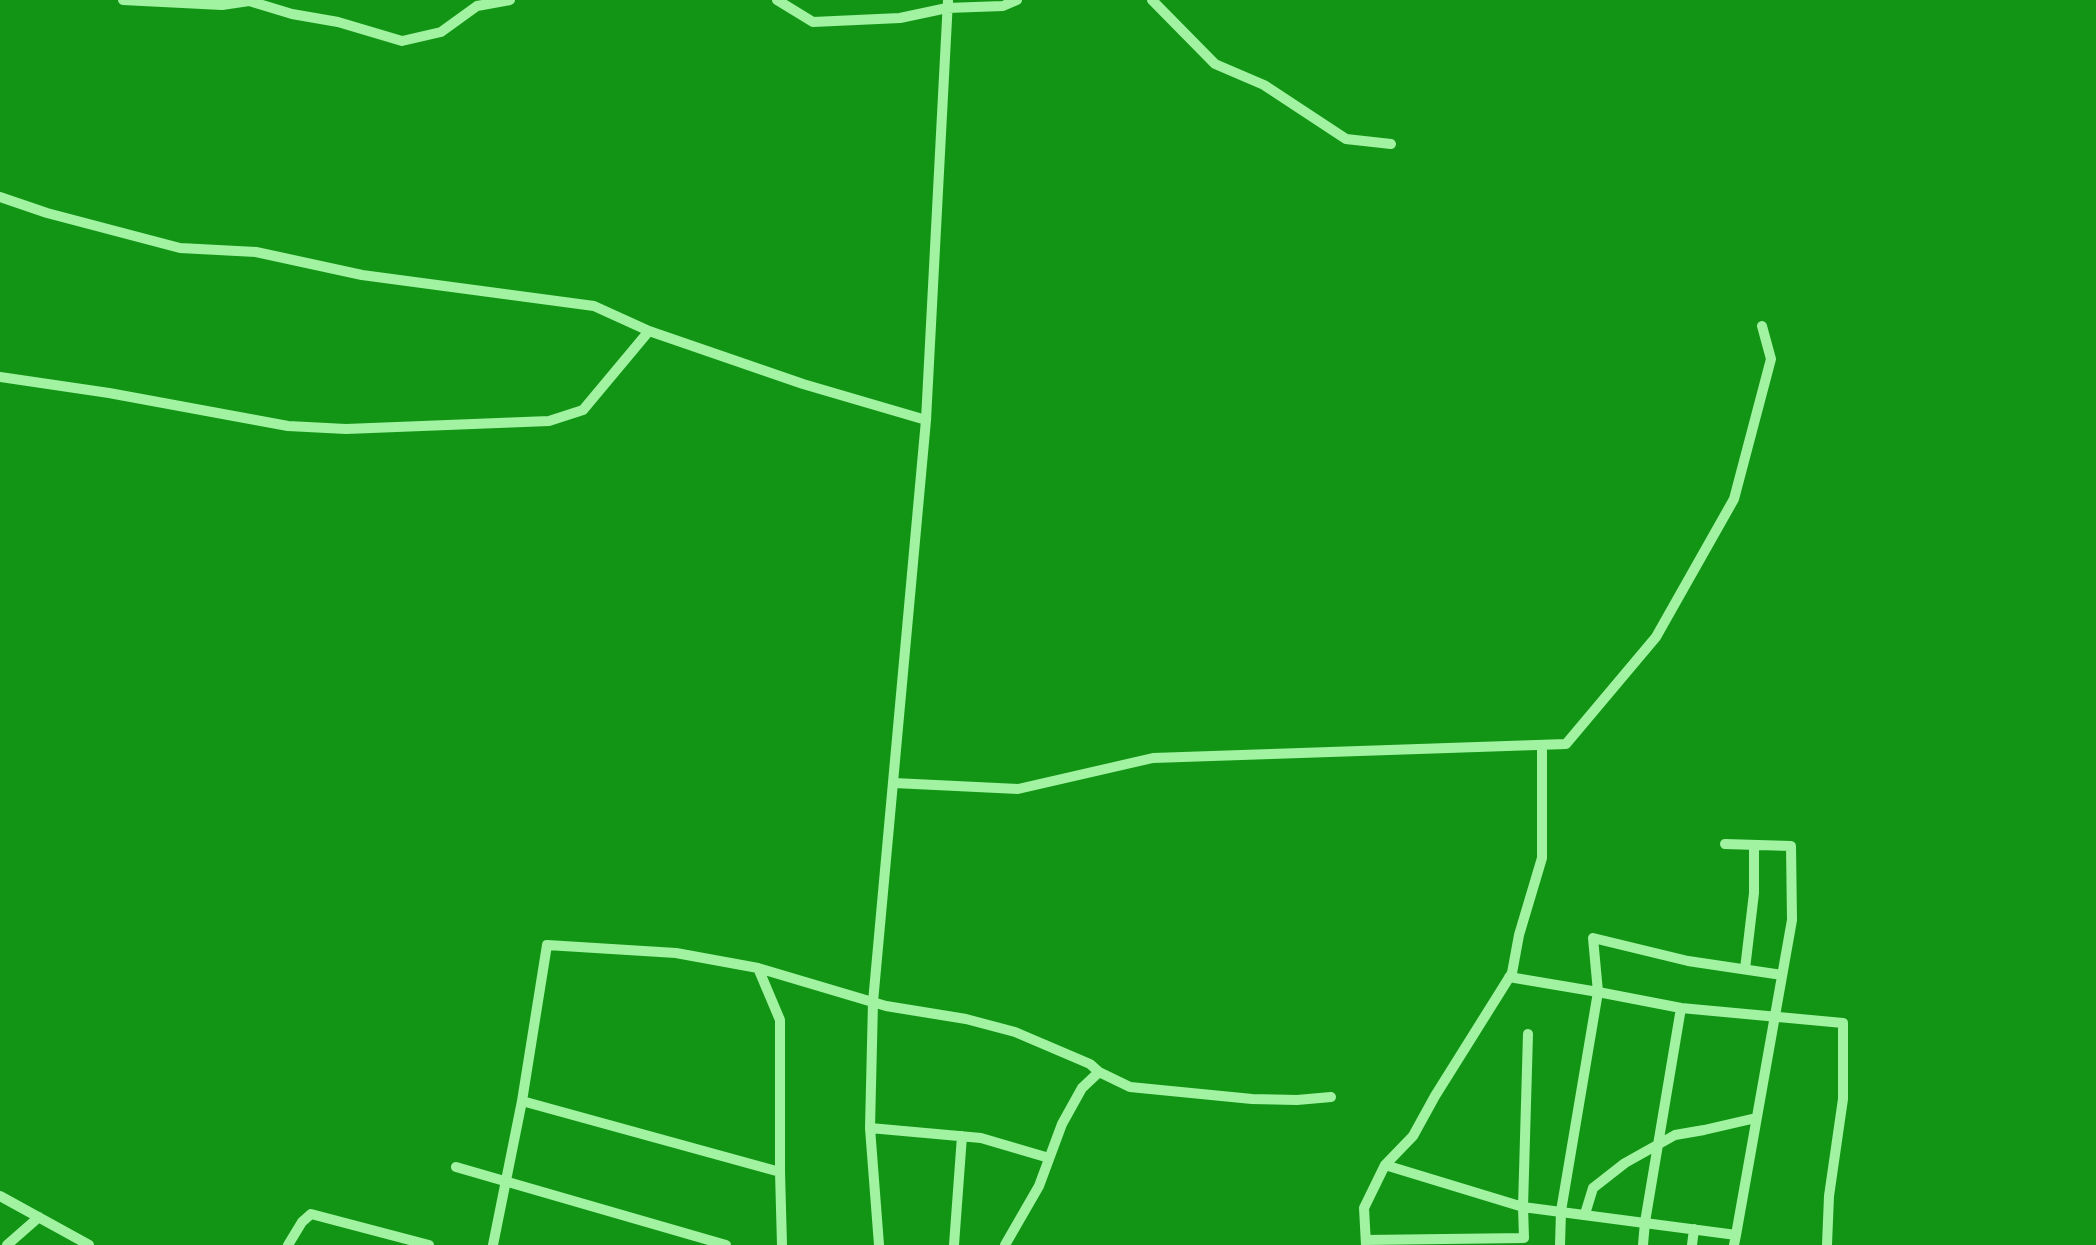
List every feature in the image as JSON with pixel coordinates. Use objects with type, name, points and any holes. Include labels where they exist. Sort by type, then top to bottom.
[{"type":"street","points":[[123,0],[222,5],[249,1],[292,14],[338,22],[402,40],[441,32],[477,6],[510,0]]},
{"type":"street","points":[[777,0],[813,22],[900,18],[948,4],[1003,6],[1017,0]]},
{"type":"street","points":[[1152,0],[1215,64],[1264,85],[1346,139],[1390,144]]},
{"type":"street","points":[[879,1245],[870,1128],[873,1002],[926,420],[948,4]]},
{"type":"street","points":[[0,197],[47,213],[180,248],[256,252],[362,275],[594,306],[649,332],[803,384],[926,420]]},
{"type":"street","points":[[894,783],[1018,789],[1153,758],[1566,744],[1656,636],[1734,499],[1771,359],[1762,326]]},
{"type":"street","points":[[0,377],[109,393],[288,426],[346,429],[549,421],[583,410],[649,332]]},
{"type":"street","points":[[1528,1034],[1524,1238],[1366,1243],[1364,1208],[1385,1165],[1413,1136],[1435,1096],[1509,977],[1542,858],[1542,746]]},
{"type":"street","points":[[1385,1165],[1523,1206],[1694,1229],[1735,1240],[1792,920],[1791,846],[1725,844]]},
{"type":"street","points":[[1745,969],[1754,893],[1754,846]]},
{"type":"street","points":[[1560,1245],[1561,1211],[1598,992],[1593,938],[1688,961],[1782,975]]},
{"type":"street","points":[[493,1245],[522,1101],[547,945],[676,952],[758,968],[886,1006],[966,1018],[1015,1032],[1090,1064],[1099,1072],[1130,1087],[1252,1099],[1297,1100],[1331,1096]]},
{"type":"street","points":[[758,968],[780,1020],[782,1245]]},
{"type":"street","points":[[1509,977],[1681,1008],[1843,1023],[1843,1099],[1829,1196],[1827,1245]]},
{"type":"street","points":[[1643,1245],[1681,1008]]},
{"type":"street","points":[[1005,1245],[1039,1185],[1062,1124],[1082,1088],[1099,1072]]},
{"type":"street","points":[[522,1101],[780,1172]]},
{"type":"street","points":[[1585,1214],[1593,1188],[1625,1163],[1676,1135],[1756,1118]]},
{"type":"street","points":[[870,1128],[981,1138],[1049,1158]]},
{"type":"street","points":[[954,1245],[962,1136]]},
{"type":"street","points":[[456,1167],[726,1245]]},
{"type":"street","points":[[0,1196],[82,1243]]},
{"type":"street","points":[[288,1245],[302,1222],[311,1214],[429,1245]]},
{"type":"street","points":[[8,1245],[39,1217]]},
{"type":"street","points":[[1692,1245],[1694,1229]]}]
